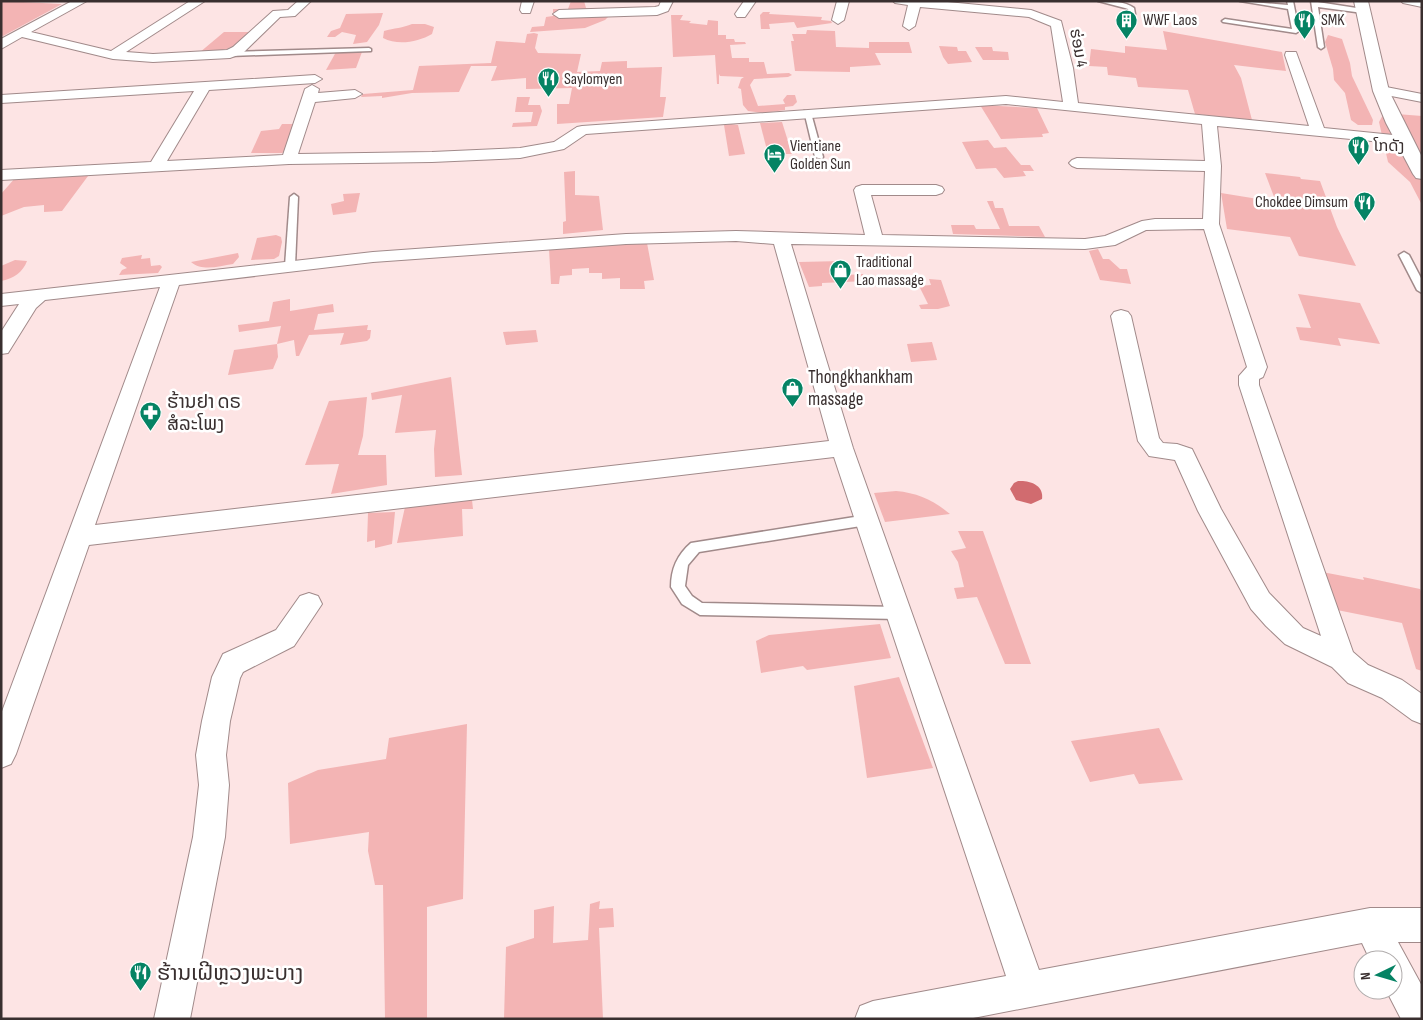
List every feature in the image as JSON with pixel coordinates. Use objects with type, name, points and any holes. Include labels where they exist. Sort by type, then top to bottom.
[{"type":"street","points":[[8,39],[81,1]]},
{"type":"street","points":[[113,55],[200,1]]},
{"type":"street","points":[[8,39],[113,55],[153,58],[230,54],[238,50],[277,14],[291,13],[305,1]]},
{"type":"street","points":[[559,14],[656,11],[664,8],[667,1]]},
{"type":"street","points":[[741,14],[750,1]]},
{"type":"street","points":[[838,20],[843,1]]},
{"type":"street","points":[[899,1],[1031,8]]},
{"type":"street","points":[[1407,1],[1422,4]]},
{"type":"street","points":[[909,26],[914,3]]},
{"type":"street","points":[[1362,6],[1368,41],[1381,90],[1403,140],[1422,174]]},
{"type":"street","name":"ຮ່ອມ 4","points":[[1031,8],[1056,24],[1066,68],[1071,107]]},
{"type":"street","points":[[1291,55],[1318,132]]},
{"type":"street","points":[[157,165],[204,86]]},
{"type":"street","points":[[1,100],[204,86],[312,89],[355,94]]},
{"type":"street","points":[[289,159],[312,89]]},
{"type":"street","points":[[1381,90],[1422,98]]},
{"type":"street","points":[[5,178],[157,165],[289,159],[432,157],[520,153],[560,146],[582,130],[998,100],[1403,140]]},
{"type":"street","points":[[1209,121],[1213,166],[1211,224],[1257,366],[1256,372],[1249,376],[1249,385],[1342,659]]},
{"type":"street","points":[[1077,163],[1213,166]]},
{"type":"street","points":[[875,240],[862,190],[936,190]]},
{"type":"street","points":[[1,348],[29,304],[47,294],[373,257],[626,239],[736,236],[780,239],[1085,244],[1109,241],[1148,225],[1211,224]]},
{"type":"street","points":[[780,239],[842,448],[1028,989]]},
{"type":"street","points":[[1,754],[171,281]]},
{"type":"street","points":[[1,300],[18,297],[37,298]]},
{"type":"street","points":[[1121,316],[1149,442],[1157,450],[1177,452],[1184,455],[1210,511],[1260,601],[1294,636],[1342,659],[1358,674],[1392,689],[1422,711]]},
{"type":"street","points":[[80,536],[842,448]]},
{"type":"street","points":[[172,1019],[209,836],[214,785],[212,755],[216,721],[226,676],[233,663],[285,638],[309,604]]},
{"type":"street","points":[[1370,925],[1384,950]]},
{"type":"street","points":[[873,1019],[1370,925],[1422,925]]},
{"type":"street","points":[[1403,987],[1420,1019]]},
{"type":"lane","points":[[1101,1],[1127,6],[1131,8],[1132,14]]},
{"type":"lane","points":[[1225,21],[1296,31],[1290,4],[1243,1]]},
{"type":"lane","points":[[1321,47],[1314,3],[1362,6]]},
{"type":"lane","points":[[230,54],[370,50]]},
{"type":"lane","points":[[806,113],[819,157]]},
{"type":"lane","points":[[290,266],[294,197]]},
{"type":"lane","points":[[1404,255],[1422,290]]},
{"type":"lane","points":[[866,520],[696,547],[686,555],[679,566],[678,587],[687,600],[700,608],[898,613]]},
{"type":"shaded area","points":[[1,1],[62,4],[3,36],[1,35]]},
{"type":"shaded area","points":[[571,1],[584,1],[586,8],[610,15],[605,20],[585,28],[530,32],[532,27],[544,26],[546,17],[553,16],[553,9],[568,9]]},
{"type":"shaded area","points":[[763,12],[822,17],[821,20],[831,21],[832,23],[797,28],[794,22],[769,24],[770,29],[761,29],[760,15]]},
{"type":"shaded area","points":[[383,13],[379,25],[367,42],[353,44],[356,35],[342,32],[335,37],[327,37],[331,31],[340,28],[346,14]]},
{"type":"shaded area","points":[[671,15],[683,15],[680,20],[691,21],[689,23],[707,25],[708,20],[718,21],[718,35],[726,35],[726,39],[734,39],[735,42],[745,42],[746,44],[730,45],[732,58],[749,58],[749,62],[764,62],[767,74],[789,73],[792,75],[788,77],[754,79],[750,85],[758,106],[785,104],[783,100],[787,95],[795,95],[797,102],[793,106],[785,107],[785,110],[763,113],[748,111],[743,105],[741,89],[738,88],[741,79],[744,77],[720,76],[719,74],[719,84],[717,84],[715,55],[673,57]]},
{"type":"shaded area","points":[[412,24],[425,24],[434,27],[432,34],[408,42],[395,42],[383,38],[384,31]]},
{"type":"shaded area","points":[[807,30],[835,31],[836,47],[869,48],[869,42],[909,42],[912,53],[875,53],[881,65],[850,67],[850,72],[795,71],[791,41],[794,41],[792,34],[806,34]]},
{"type":"shaded area","points":[[1163,31],[1282,52],[1286,71],[1234,65],[1241,78],[1252,120],[1195,114],[1188,90],[1138,87],[1136,78],[1108,75],[1107,67],[1089,66],[1091,49],[1125,53],[1125,46],[1167,50]]},
{"type":"shaded area","points":[[224,32],[249,32],[238,43],[227,49],[199,53]]},
{"type":"shaded area","points":[[527,34],[538,34],[535,48],[538,53],[581,54],[577,72],[600,71],[602,62],[627,61],[627,68],[662,67],[660,97],[666,97],[663,117],[557,124],[557,104],[569,104],[572,88],[526,89],[526,78],[491,81],[497,66],[471,66],[459,92],[412,93],[382,98],[382,96],[361,97],[363,94],[413,90],[419,66],[491,63],[496,41],[525,43]]},
{"type":"shaded area","points":[[1328,35],[1342,39],[1352,76],[1373,120],[1372,125],[1358,125],[1351,120],[1345,93],[1334,80],[1333,69],[1325,42]]},
{"type":"shaded area","points":[[939,46],[957,47],[958,51],[966,51],[972,62],[948,64]]},
{"type":"shaded area","points":[[975,47],[992,47],[993,51],[1008,52],[1009,60],[983,60]]},
{"type":"shaded area","points":[[336,52],[362,52],[356,68],[326,70]]},
{"type":"shaded area","points":[[517,97],[530,97],[528,105],[540,105],[542,111],[537,126],[512,127],[513,123],[531,122],[533,112],[515,112]]},
{"type":"shaded area","points":[[980,105],[1037,108],[1049,133],[1042,134],[1043,137],[1001,139]]},
{"type":"shaded area","points":[[1384,113],[1422,116],[1422,205],[1410,182],[1388,162],[1379,122]]},
{"type":"shaded area","points":[[782,122],[792,154],[768,154],[760,123]]},
{"type":"shaded area","points":[[282,124],[294,124],[286,151],[282,153],[251,153],[261,131],[279,129]]},
{"type":"shaded area","points":[[724,125],[738,125],[745,154],[729,156]]},
{"type":"shaded area","points":[[988,140],[994,148],[1006,147],[1021,165],[1030,165],[1034,171],[1023,171],[1026,176],[1004,178],[996,168],[976,169],[962,142]]},
{"type":"shaded area","points":[[575,171],[575,195],[599,196],[603,230],[563,234],[563,222],[566,221],[564,172]]},
{"type":"shaded area","points":[[91,172],[62,211],[44,212],[44,205],[24,207],[1,216],[1,194],[16,177]]},
{"type":"shaded area","points":[[1265,173],[1320,181],[1337,227],[1356,266],[1299,256],[1290,237],[1227,229],[1221,193],[1276,202]]},
{"type":"shaded area","points":[[360,193],[356,212],[333,215],[331,204],[344,201],[343,194]]},
{"type":"shaded area","points":[[987,201],[993,201],[995,208],[1003,208],[1009,226],[1039,226],[1045,237],[953,234],[951,225],[974,225],[976,229],[1000,229]]},
{"type":"shaded area","points":[[276,235],[281,237],[282,242],[279,256],[274,259],[251,260],[257,238]]},
{"type":"shaded area","points":[[647,243],[654,280],[644,281],[645,289],[620,289],[620,278],[602,279],[602,273],[589,273],[589,268],[572,269],[572,275],[560,276],[559,284],[551,284],[549,249]]},
{"type":"shaded area","points":[[1098,249],[1103,259],[1109,259],[1120,269],[1127,269],[1131,284],[1100,280],[1089,251]]},
{"type":"shaded area","points":[[238,253],[239,257],[233,264],[206,268],[191,262]]},
{"type":"shaded area","points":[[142,255],[141,259],[150,258],[151,266],[160,265],[162,267],[158,273],[119,275],[122,270],[127,268],[120,263],[122,258]]},
{"type":"shaded area","points":[[15,260],[27,261],[17,274],[10,279],[1,281],[1,266]]},
{"type":"shaded area","points":[[842,261],[846,275],[863,274],[866,281],[822,283],[822,286],[809,287],[799,262]]},
{"type":"shaded area","points":[[929,279],[941,280],[950,306],[938,309],[921,309],[919,305],[928,304],[919,286],[931,285]]},
{"type":"shaded area","points":[[1298,294],[1360,303],[1380,344],[1338,338],[1341,346],[1300,340],[1296,327],[1311,328]]},
{"type":"shaded area","points":[[290,299],[290,311],[333,304],[334,312],[318,314],[314,330],[368,325],[367,330],[371,330],[370,338],[367,341],[340,345],[344,333],[309,335],[299,356],[296,356],[294,340],[277,344],[281,326],[239,332],[238,325],[269,321],[273,302]]},
{"type":"shaded area","points":[[536,330],[538,342],[506,345],[503,332]]},
{"type":"shaded area","points":[[932,342],[937,360],[911,362],[907,344]]},
{"type":"shaded area","points":[[277,344],[278,357],[273,369],[228,375],[234,350]]},
{"type":"shaded area","points":[[451,377],[462,475],[435,477],[434,449],[436,430],[395,433],[402,395],[372,400],[371,393]]},
{"type":"shaded area","points":[[367,397],[363,436],[358,455],[386,455],[387,485],[331,494],[339,464],[305,465],[329,401]]},
{"type":"shaded area","points":[[1018,481],[1027,481],[1035,484],[1041,490],[1042,499],[1031,504],[1016,500],[1010,489]]},
{"type":"shaded area","points":[[896,491],[911,493],[925,498],[950,514],[885,522],[874,493]]},
{"type":"shaded area","points":[[472,500],[473,509],[462,509],[463,536],[397,543],[405,507]]},
{"type":"shaded area","points":[[395,512],[392,544],[375,548],[375,540],[367,542],[368,513]]},
{"type":"shaded area","points":[[958,531],[983,531],[1031,664],[1005,664],[977,597],[957,599],[954,588],[964,587],[958,562],[951,551],[966,548]]},
{"type":"shaded area","points":[[1317,571],[1364,580],[1363,577],[1420,589],[1422,593],[1422,671],[1416,669],[1402,623],[1337,610]]},
{"type":"shaded area","points":[[880,624],[891,658],[807,670],[803,666],[761,673],[756,641],[769,635]]},
{"type":"shaded area","points":[[899,677],[933,768],[867,778],[854,686]]},
{"type":"shaded area","points":[[467,724],[463,899],[427,907],[427,1019],[385,1019],[383,885],[375,885],[368,851],[369,832],[290,844],[288,783],[318,770],[386,759],[389,738]]},
{"type":"shaded area","points":[[1159,728],[1183,780],[1139,784],[1134,774],[1090,782],[1071,741]]},
{"type":"shaded area","points":[[600,901],[599,909],[613,908],[614,927],[599,928],[603,1019],[504,1019],[506,947],[534,938],[534,910],[554,906],[553,943],[588,940],[590,904]]},
{"type":"place","name":"WWF Laos","points":[[1127,39]]},
{"type":"place","name":"SMK","points":[[1305,39]]},
{"type":"place","name":"Saylomyen","points":[[548,98]]},
{"type":"place","name":"ໂກດັງ","points":[[1358,165]]},
{"type":"place","name":"Vientiane Golden Sun","points":[[774,174]]},
{"type":"place","name":"Chokdee Dimsum","points":[[1364,221]]},
{"type":"place","name":"Traditional Lao massage","points":[[840,290]]},
{"type":"place","name":"Thongkhankham massage","points":[[792,407]]},
{"type":"place","name":"ຮ້ານຢາ ດຣ ສໍລະໂພງ","points":[[151,432]]},
{"type":"place","name":"ຮ້ານເຝີຫຼວງພະບາງ","points":[[141,992]]}]
